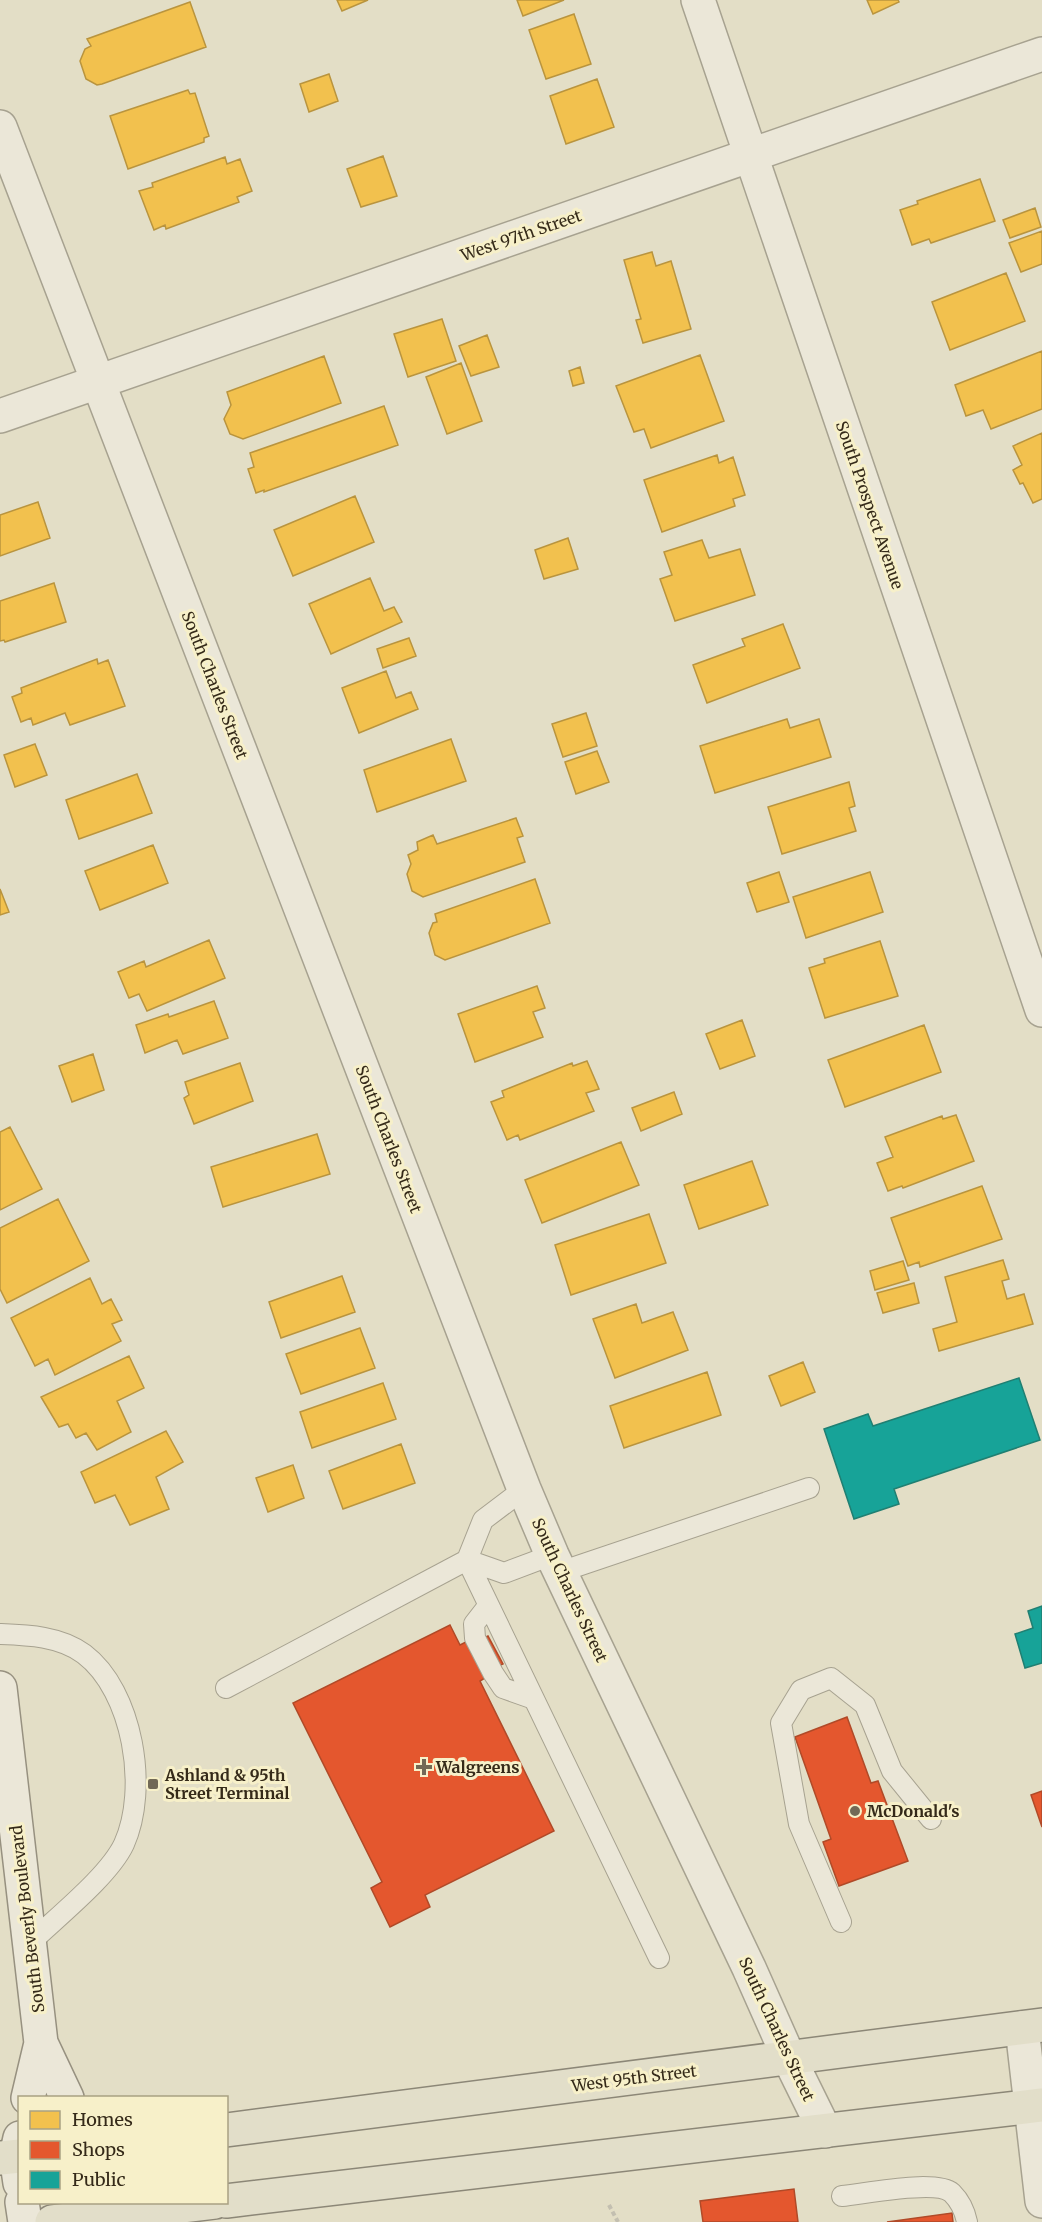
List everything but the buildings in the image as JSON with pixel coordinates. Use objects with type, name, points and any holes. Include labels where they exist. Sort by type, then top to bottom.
[{"type":"main road","name":"West 95th Street","points":[[228,2130],[1032,2026]]},
{"type":"main road","points":[[228,2201],[1036,2106]]},
{"type":"main road","points":[[52,2222],[96,2214],[195,2204]]},
{"type":"street","name":"South Prospect Avenue","points":[[698,0],[1042,1010]]},
{"type":"street","name":"West 97th Street","points":[[0,416],[1042,54]]},
{"type":"street","name":"South Charles Street","points":[[0,128],[524,1489],[556,1563],[825,2131]]},
{"type":"street","name":"South Beverly Boulevard","points":[[1,1709],[41,2043]]},
{"type":"street","points":[[1032,2026],[1042,2201]]},
{"type":"street","points":[[28,2096],[41,2043]]},
{"type":"street","points":[[41,2043],[67,2096]]},
{"type":"street","points":[[22,2204],[25,2222]]},
{"type":"lane","points":[[467,1560],[504,1572],[556,1563],[809,1488]]},
{"type":"lane","points":[[226,1688],[467,1560],[483,1520],[524,1489]]},
{"type":"lane","points":[[467,1560],[659,1958]]},
{"type":"lane","points":[[0,1634],[38,1635],[83,1653],[114,1689],[132,1740],[135,1767],[136,1796],[131,1826],[118,1854],[100,1876],[30,1943]]},
{"type":"lane","points":[[842,1922],[799,1824],[781,1723],[801,1690],[831,1678],[865,1704],[892,1771],[932,1819]]},
{"type":"lane","points":[[842,2196],[914,2187],[938,2187],[951,2192],[961,2205],[967,2222]]},
{"type":"path","points":[[609,2205],[618,2222]]},
{"type":"place","name":"Walgreens","points":[[424,1767]]},
{"type":"place","name":"Ashland & 95th Street Terminal","points":[[153,1784]]},
{"type":"place","name":"McDonald's","points":[[855,1811]]}]
